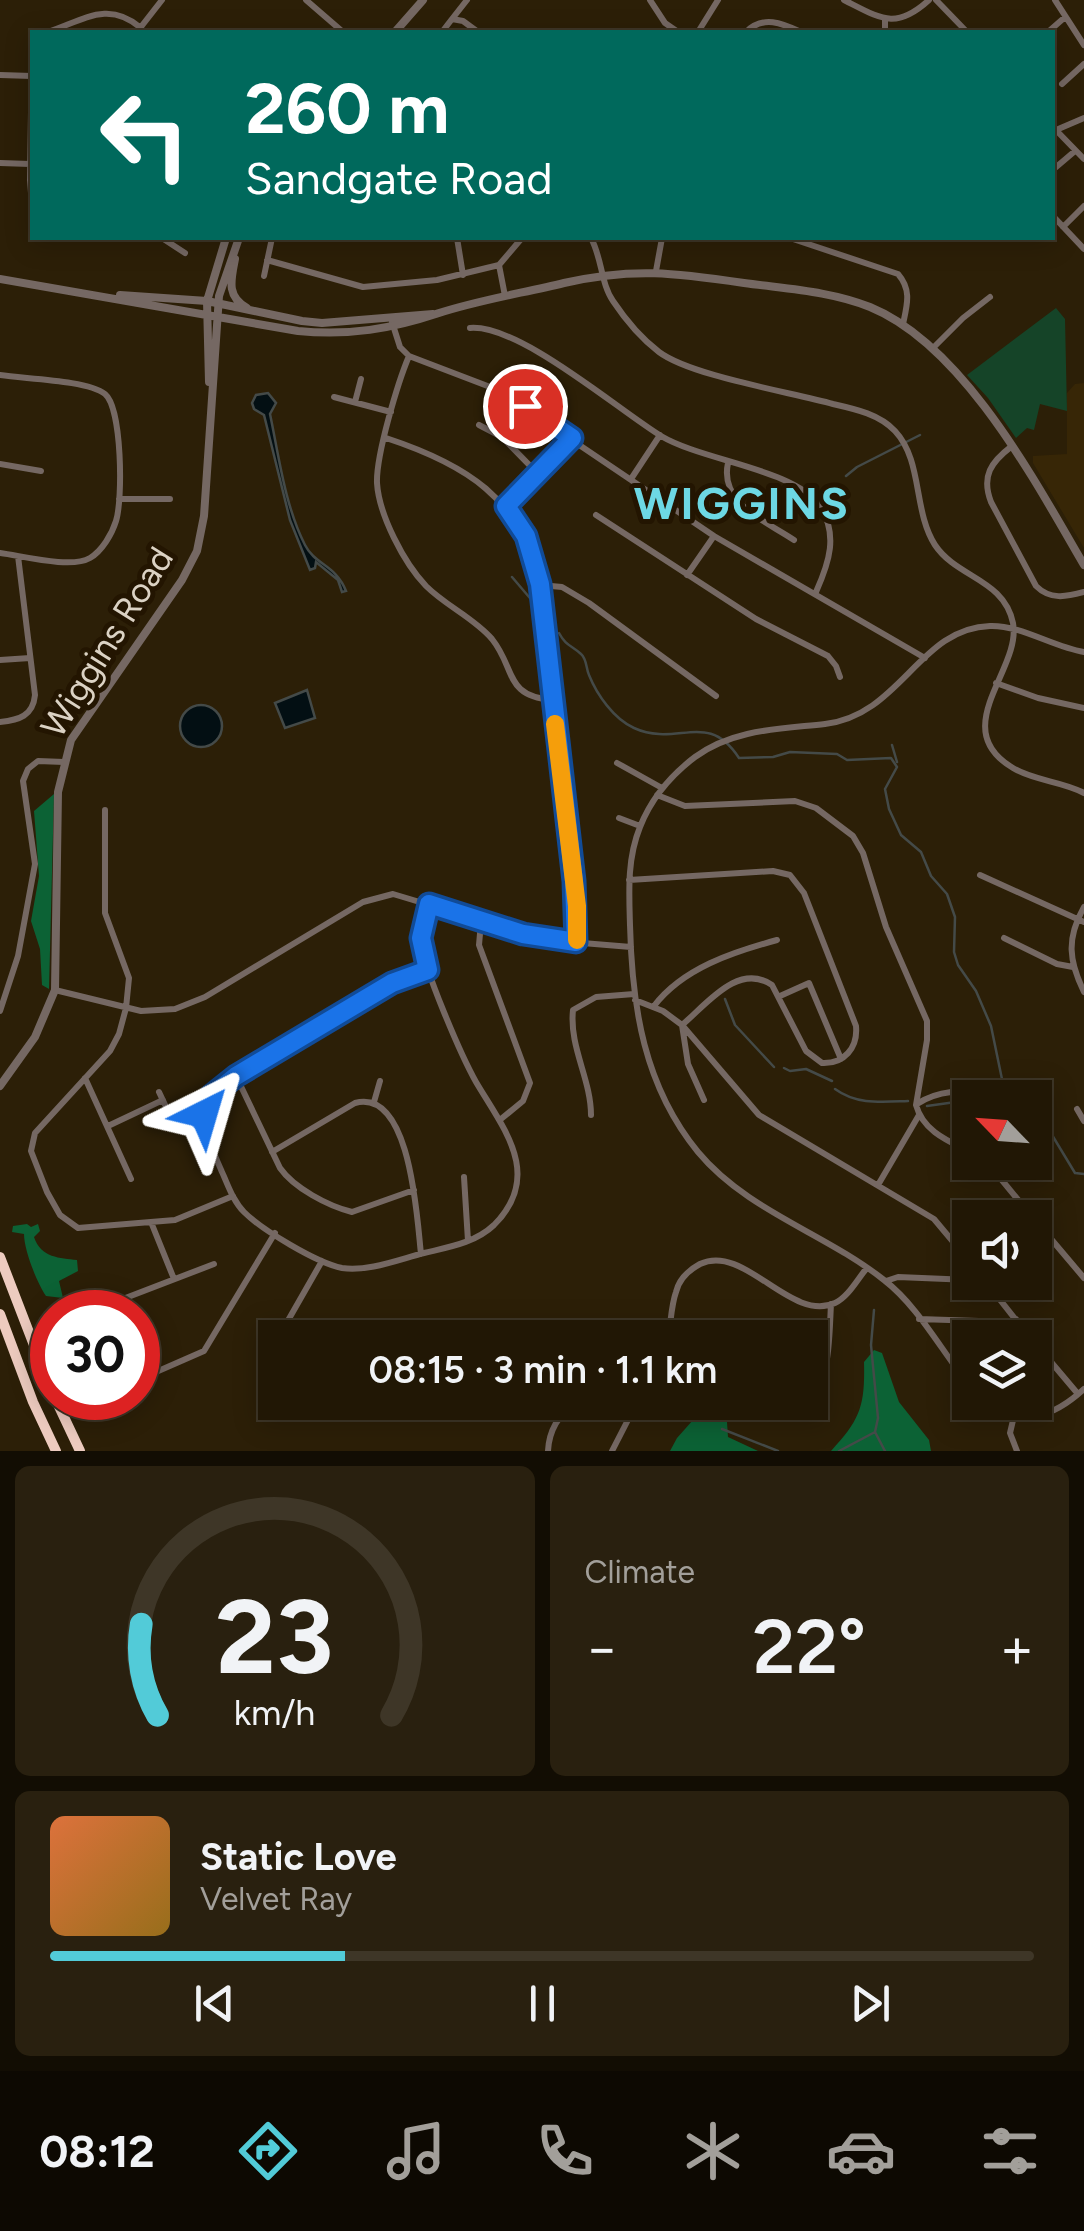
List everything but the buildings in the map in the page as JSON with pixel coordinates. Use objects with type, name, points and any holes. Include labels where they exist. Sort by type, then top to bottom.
[{"type":"highway","points":[[0,1256],[30,1333]]},
{"type":"highway","points":[[0,1314],[56,1451]]},
{"type":"highway","points":[[66,1420],[80,1451]]},
{"type":"street","points":[[54,30],[104,12],[120,13],[139,30],[162,0]]},
{"type":"street","points":[[306,0],[342,30]]},
{"type":"street","points":[[397,30],[423,0]]},
{"type":"street","points":[[444,30],[467,0]]},
{"type":"street","points":[[650,0],[665,23],[675,30]]},
{"type":"street","points":[[699,30],[718,0]]},
{"type":"street","points":[[844,0],[885,20],[908,16],[932,0],[961,30]]},
{"type":"street","points":[[1055,0],[1084,45]]},
{"type":"street","points":[[1050,30],[1064,18]]},
{"type":"street","points":[[452,19],[475,30]]},
{"type":"street","points":[[885,20],[885,30]]},
{"type":"street","points":[[748,30],[767,22],[797,30]]},
{"type":"street","points":[[1062,84],[1084,64]]},
{"type":"street","points":[[0,75],[30,76]]},
{"type":"street","points":[[1055,128],[1084,118]]},
{"type":"street","points":[[1055,129],[1084,159]]},
{"type":"street","points":[[1055,168],[1075,151]]},
{"type":"street","points":[[0,163],[30,164]]},
{"type":"street","points":[[1063,227],[1084,206]]},
{"type":"street","points":[[1055,218],[1084,250]]},
{"type":"street","points":[[165,240],[185,252]]},
{"type":"street","name":"Wiggins Road","points":[[0,1086],[40,1028],[55,990],[58,792],[64,762],[80,725],[176,591],[197,550],[204,516],[210,392],[206,313],[225,240]]},
{"type":"street","name":"Wiggins Road","points":[[210,392],[216,362],[218,303],[238,240]]},
{"type":"street","points":[[239,240],[231,290],[240,304],[250,310]]},
{"type":"street","points":[[264,276],[272,240]]},
{"type":"street","points":[[457,240],[463,275]]},
{"type":"street","points":[[267,260],[363,287],[409,284],[499,266],[520,240]]},
{"type":"street","points":[[591,240],[609,295],[649,343],[671,359],[860,411],[895,431],[910,458],[925,520],[936,546],[952,562],[998,592],[1008,608],[1014,631],[986,708],[990,742],[999,757],[1023,773],[1084,793]]},
{"type":"street","points":[[656,271],[662,240]]},
{"type":"street","points":[[797,240],[898,274],[908,294],[903,324]]},
{"type":"street","points":[[499,266],[505,298]]},
{"type":"street","points":[[0,279],[328,334],[393,328],[604,274],[656,271],[830,295],[875,309],[934,347],[1027,466],[1084,565]]},
{"type":"street","points":[[95,294],[208,301],[322,323],[437,314]]},
{"type":"street","points":[[934,347],[990,297]]},
{"type":"street","points":[[391,318],[400,346],[409,356],[498,390],[714,536],[924,658]]},
{"type":"street","points":[[470,328],[487,329],[536,352],[660,435],[694,453],[800,487],[819,504],[830,531],[828,563],[816,592]]},
{"type":"street","points":[[409,356],[378,472],[378,488],[396,542],[410,568],[436,596],[492,640],[518,689],[552,700]]},
{"type":"street","points":[[0,376],[88,388],[108,397],[117,415],[119,500],[114,526],[94,556],[77,562],[0,553]]},
{"type":"street","points":[[355,402],[361,379]]},
{"type":"street","points":[[334,397],[391,412]]},
{"type":"street","points":[[479,425],[502,437],[540,475]]},
{"type":"street","points":[[631,478],[660,435]]},
{"type":"street","points":[[386,438],[458,468],[506,506],[526,536],[540,584],[577,906],[576,942]]},
{"type":"street","points":[[506,506],[572,438]]},
{"type":"street","points":[[1012,446],[995,459],[987,475],[991,502],[1044,594],[1059,597],[1084,592]]},
{"type":"street","points":[[0,464],[42,471]]},
{"type":"street","points":[[728,464],[726,480],[733,498],[794,540]]},
{"type":"street","points":[[119,500],[170,499]]},
{"type":"street","points":[[596,514],[756,618],[828,656],[840,678]]},
{"type":"street","points":[[687,575],[714,536]]},
{"type":"street","points":[[0,722],[24,718],[34,702],[18,556]]},
{"type":"street","points":[[540,584],[562,587],[589,603],[716,696]]},
{"type":"street","points":[[951,1360],[886,1281],[728,1182],[679,1128],[650,1068],[638,1029],[630,947],[629,880],[640,826],[659,791],[695,757],[716,745],[739,736],[855,717],[883,700],[924,658],[952,637],[973,628],[998,627],[1084,652]]},
{"type":"street","points":[[0,660],[30,658]]},
{"type":"street","points":[[996,683],[1084,708]]},
{"type":"street","points":[[0,1011],[18,956],[34,864],[23,781],[28,769],[38,761],[64,762]]},
{"type":"street","points":[[617,763],[685,806],[796,801],[816,808],[853,836],[926,1021],[928,1040],[916,1105],[919,1115],[936,1133],[952,1142]]},
{"type":"street","points":[[105,810],[106,913],[128,978],[126,1008],[116,1043],[38,1127],[31,1140],[31,1152],[60,1215],[72,1226],[88,1230],[191,1216],[233,1196]]},
{"type":"street","points":[[618,818],[640,826]]},
{"type":"street","points":[[629,880],[773,871],[790,875],[804,893],[856,1026],[854,1045],[841,1060],[822,1063],[810,1055],[780,996],[767,981],[744,977],[729,984],[682,1025]]},
{"type":"street","points":[[980,875],[1081,921]]},
{"type":"street","points":[[55,990],[126,1008],[161,1011],[190,1004],[363,902],[381,896],[406,896],[546,940],[630,947]]},
{"type":"street","points":[[428,970],[392,983],[236,1076],[211,1096],[204,1114],[205,1133],[244,1212],[322,1261],[351,1269],[468,1242],[494,1224],[513,1194],[517,1162],[513,1143],[473,1076],[428,970],[421,938],[429,904]]},
{"type":"street","points":[[1084,907],[1070,945],[1072,967],[1084,992]]},
{"type":"street","points":[[481,922],[482,954],[529,1076],[527,1096],[501,1119]]},
{"type":"street","points":[[1004,938],[1072,967]]},
{"type":"street","points":[[654,1006],[683,978],[734,952],[777,940]]},
{"type":"street","points":[[780,996],[809,984],[841,1060]]},
{"type":"street","points":[[591,1115],[589,1094],[577,1058],[573,1010],[596,997],[634,997],[682,1025],[759,1115],[934,1219],[952,1240]]},
{"type":"street","points":[[682,1025],[688,1064],[704,1100]]},
{"type":"street","points":[[236,1076],[289,1179],[346,1210],[360,1211],[414,1190]]},
{"type":"street","points":[[85,1078],[130,1179]]},
{"type":"street","points":[[374,1102],[380,1080]]},
{"type":"street","points":[[916,1105],[929,1096],[952,1093]]},
{"type":"street","points":[[108,1126],[161,1096],[167,1109]]},
{"type":"street","points":[[272,1152],[345,1108],[362,1101],[374,1102],[392,1122],[411,1167],[421,1254]]},
{"type":"street","points":[[1077,1108],[1084,1121]]},
{"type":"street","points":[[878,1185],[919,1115]]},
{"type":"street","points":[[464,1176],[468,1242]]},
{"type":"street","points":[[1002,1180],[1018,1200]]},
{"type":"street","points":[[152,1222],[174,1278]]},
{"type":"street","points":[[160,1370],[204,1351],[275,1233]]},
{"type":"street","points":[[1052,1240],[1084,1278]]},
{"type":"street","points":[[671,1320],[676,1288],[688,1270],[709,1260],[726,1260],[806,1304],[831,1304],[848,1292],[866,1269]]},
{"type":"street","points":[[288,1320],[322,1261]]},
{"type":"street","points":[[143,1290],[214,1264]]},
{"type":"street","points":[[886,1281],[898,1277],[952,1279]]},
{"type":"street","points":[[919,1318],[1010,1322],[1016,1319],[1001,1300]]},
{"type":"street","points":[[828,1335],[831,1304]]},
{"type":"street","points":[[1052,1363],[1081,1391],[1052,1412]]},
{"type":"street","points":[[548,1451],[558,1420]]},
{"type":"street","points":[[612,1451],[629,1420]]},
{"type":"street","points":[[1013,1420],[1010,1437],[1017,1451]]},
{"type":"shaded area","points":[[1084,383],[1084,548],[1033,463],[1033,456],[1067,454],[1067,393],[1075,384]]},
{"type":"shaded area","points":[[268,393],[276,403],[270,414],[283,481],[298,530],[309,552],[337,576],[346,591],[342,592],[338,580],[316,562],[310,570],[290,520],[264,415],[252,403],[256,395]]},
{"type":"shaded area","points":[[307,690],[315,718],[285,728],[275,703]]},
{"type":"shaded area","points":[[201,705],[216,711],[222,726],[216,741],[201,747],[186,741],[180,726],[186,711]]},
{"type":"green space","points":[[1056,308],[1065,319],[1067,411],[1040,404],[1034,430],[1027,428],[1016,438],[967,375]]},
{"type":"green space","points":[[54,794],[49,989],[42,985],[40,949],[31,921],[39,876],[34,811]]},
{"type":"green space","points":[[38,1224],[40,1231],[34,1237],[41,1249],[77,1260],[78,1271],[59,1281],[61,1290],[43,1290],[24,1234],[12,1232],[13,1226]]},
{"type":"green space","points":[[874,1350],[882,1353],[899,1402],[929,1440],[931,1451],[831,1451],[859,1411],[864,1362]]},
{"type":"green space","points":[[693,1420],[726,1420],[728,1437],[758,1451],[670,1451]]},
{"type":"waterway","points":[[846,476],[920,435]]},
{"type":"waterway","points":[[512,577],[535,604]]},
{"type":"waterway","points":[[559,633],[583,656],[592,683],[607,706],[634,728],[650,733],[715,735],[739,758],[790,752],[837,754],[847,760],[891,758],[897,767],[885,789],[889,809],[901,835],[921,852],[931,876],[947,894],[955,917],[954,952],[991,1026],[1002,1080]]},
{"type":"waterway","points":[[892,745],[897,762]]},
{"type":"waterway","points":[[725,999],[735,1025],[774,1067]]},
{"type":"waterway","points":[[784,1068],[806,1069],[832,1081]]},
{"type":"waterway","points":[[835,1089],[861,1100],[908,1101]]},
{"type":"waterway","points":[[927,1106],[952,1103]]},
{"type":"waterway","points":[[1052,1135],[1075,1173],[1084,1174]]},
{"type":"waterway","points":[[874,1310],[871,1345],[878,1418],[875,1432]]},
{"type":"waterway","points":[[722,1429],[778,1451]]},
{"type":"waterway","points":[[839,1451],[875,1432],[885,1451]]},
{"type":"slow traffic","points":[[555,724],[577,906],[577,940]]},
{"type":"district","name":"WIGGINS","points":[[742,503]]},
{"type":"route","points":[[204,1114],[216,1089],[236,1076],[392,983],[428,970],[421,938],[429,904],[546,940],[576,942],[577,906],[540,584],[532,549],[506,506],[572,438],[525,406]]}]
